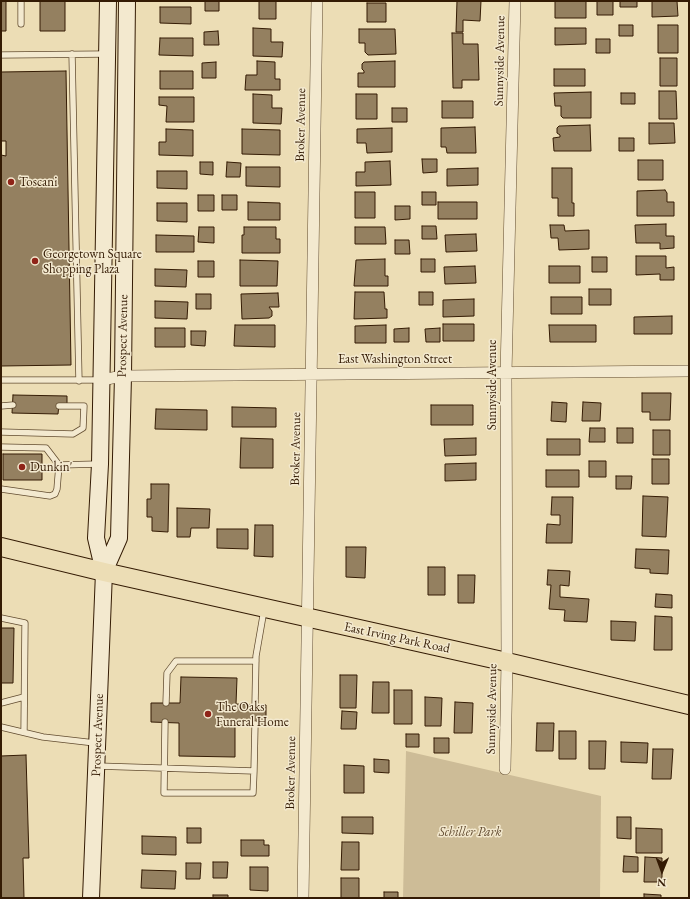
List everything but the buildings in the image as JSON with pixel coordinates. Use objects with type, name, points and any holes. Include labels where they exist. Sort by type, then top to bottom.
[{"type":"main road","name":"East Irving Park Road","points":[[1,547],[104,572],[507,662],[689,705]]},
{"type":"street","name":"Prospect Avenue","points":[[91,898],[104,572],[96,538],[102,380],[108,1]]},
{"type":"street","name":"Prospect Avenue","points":[[104,572],[119,538],[123,376],[127,1]]},
{"type":"street","name":"Broker Avenue","points":[[303,898],[318,1]]},
{"type":"street","name":"Sunnyside Avenue","points":[[505,769],[507,662],[506,373],[515,1]]},
{"type":"street","name":"East Washington Street","points":[[102,380],[123,376],[312,373],[689,371]]},
{"type":"lane","points":[[21,1],[21,24]]},
{"type":"lane","points":[[72,54],[79,380]]},
{"type":"lane","points":[[1,55],[108,54]]},
{"type":"lane","points":[[1,380],[102,380]]},
{"type":"lane","points":[[1,406],[12,405]]},
{"type":"lane","points":[[1,432],[73,434],[83,428],[84,406],[59,406]]},
{"type":"lane","points":[[1,447],[46,448],[59,465],[57,489],[55,494],[50,496],[1,489]]},
{"type":"lane","points":[[59,465],[100,464]]},
{"type":"lane","points":[[255,705],[256,661],[264,608]]},
{"type":"lane","points":[[1,618],[24,623],[24,732]]},
{"type":"lane","points":[[166,703],[167,672],[176,661],[256,661]]},
{"type":"lane","points":[[1,703],[24,697]]},
{"type":"lane","points":[[165,722],[164,793],[253,793],[255,724]]},
{"type":"lane","points":[[1,727],[44,737],[98,744]]},
{"type":"lane","points":[[97,766],[254,771]]},
{"type":"green space","name":"Schiller Park","points":[[406,751],[601,796],[600,898],[403,898]]},
{"type":"place","name":"Toscani","points":[[11,182]]},
{"type":"place","name":"Georgetown Square Shopping Plaza","points":[[35,261]]},
{"type":"place","name":"Dunkin'","points":[[22,467]]},
{"type":"place","name":"The Oaks Funeral Home","points":[[208,714]]}]
